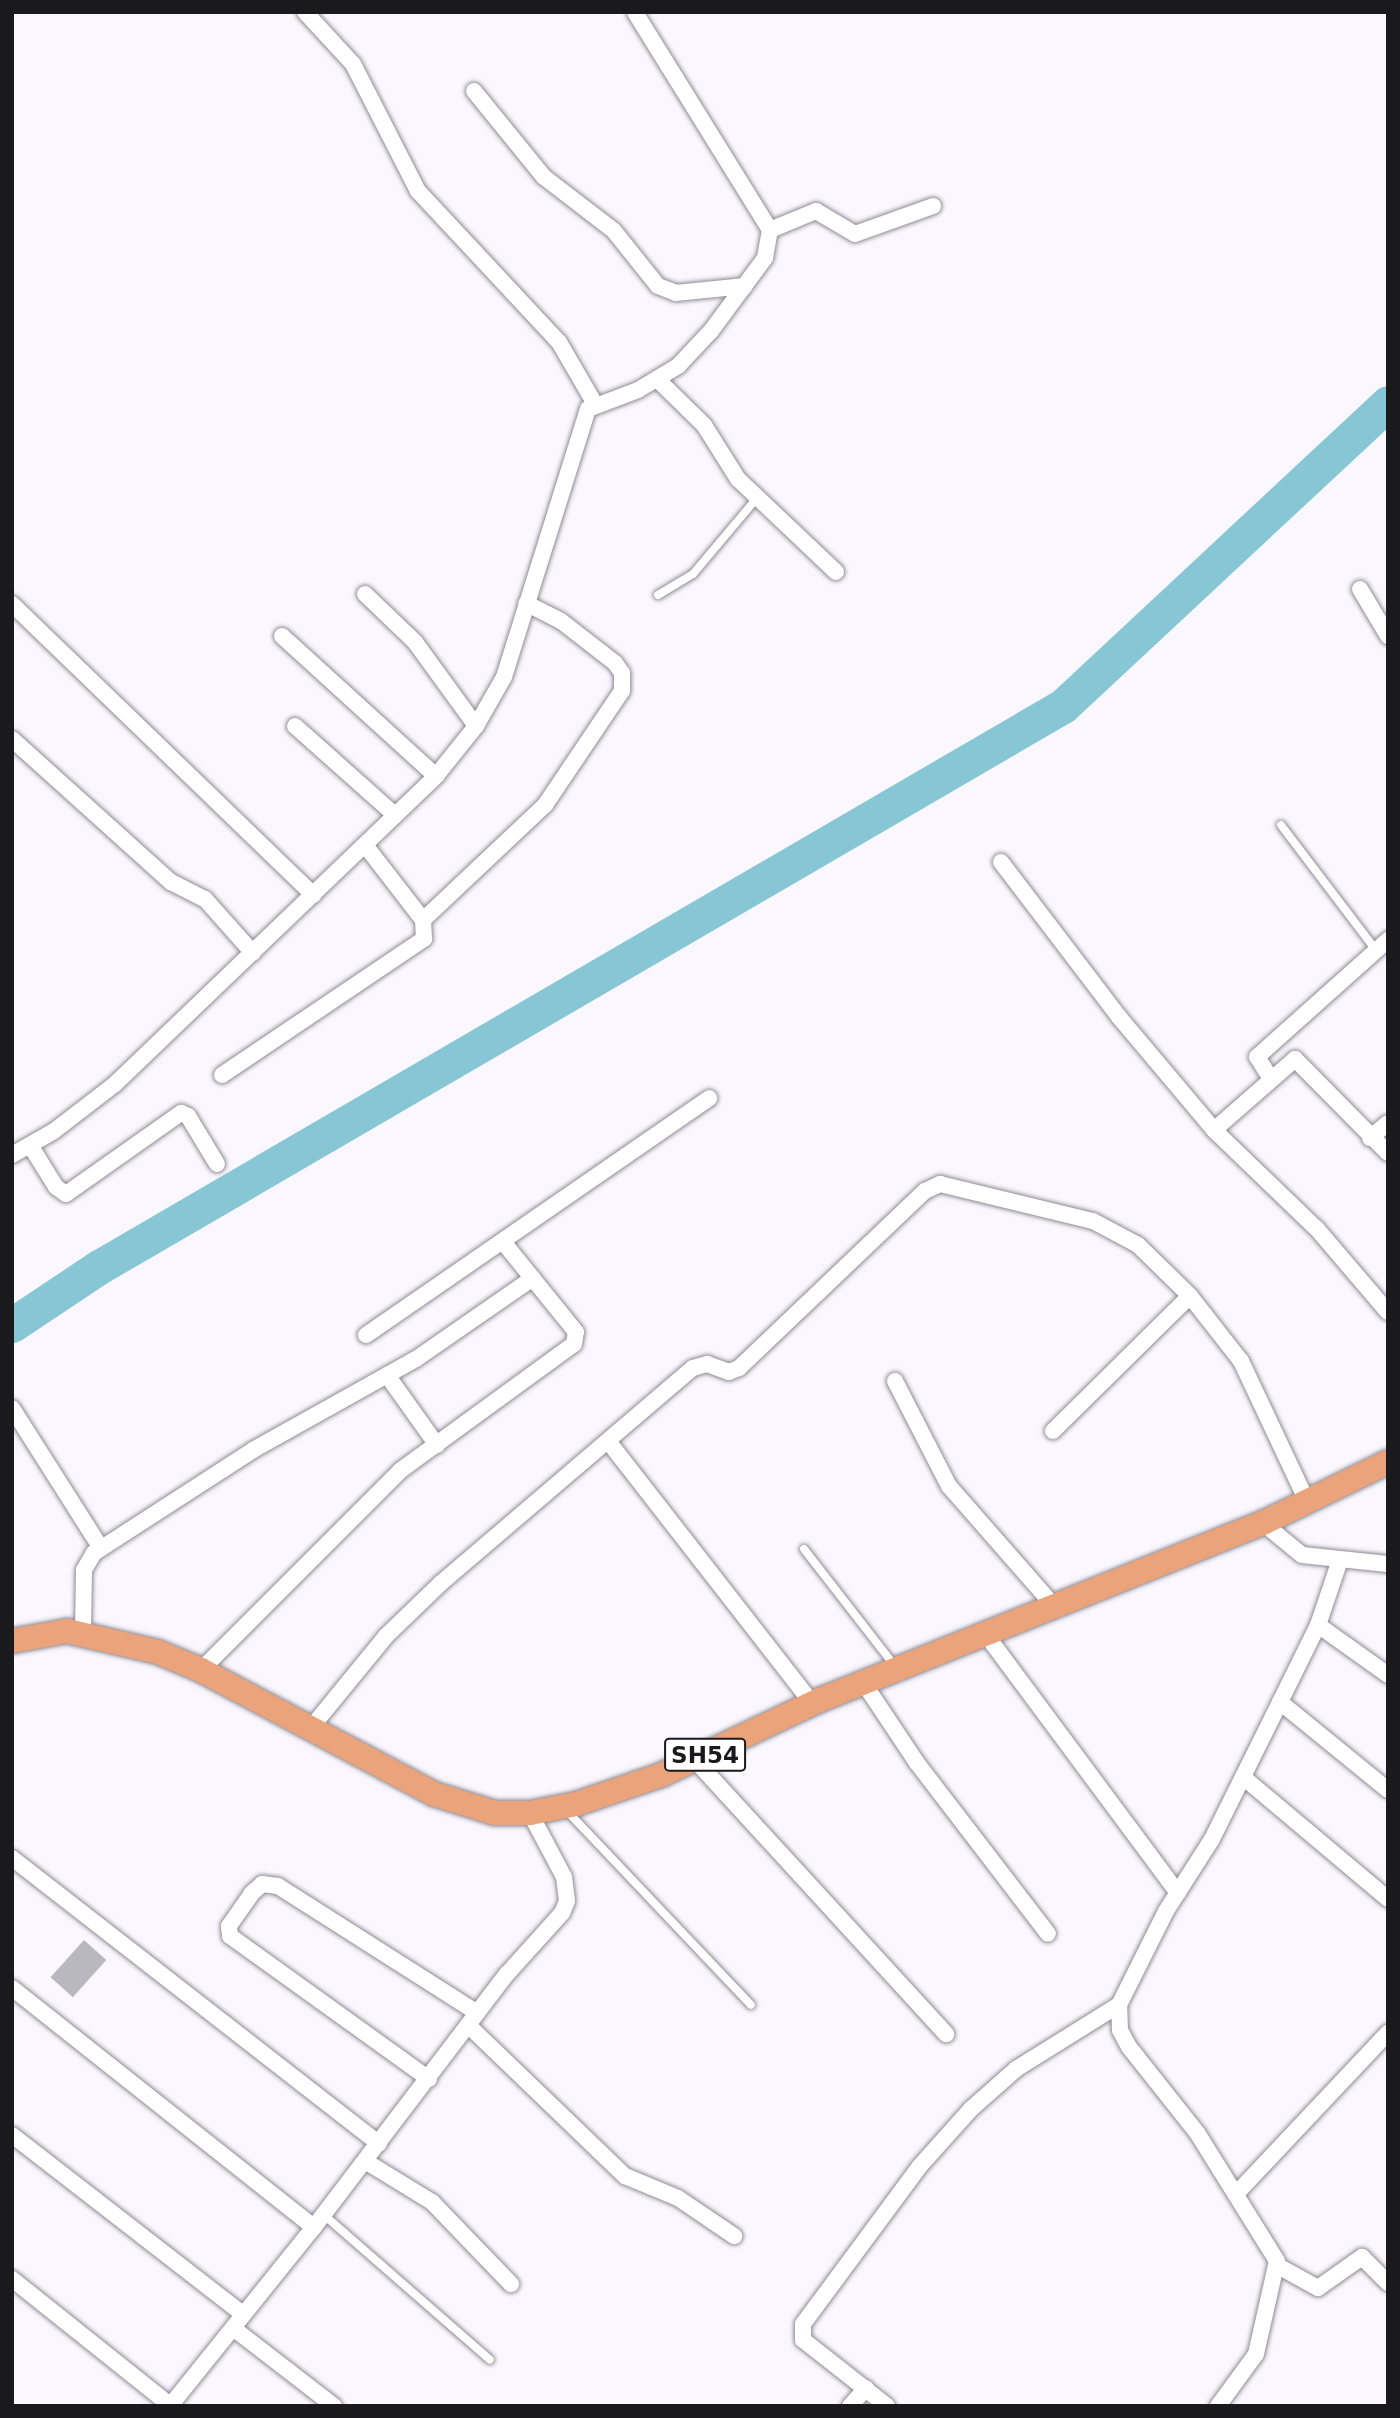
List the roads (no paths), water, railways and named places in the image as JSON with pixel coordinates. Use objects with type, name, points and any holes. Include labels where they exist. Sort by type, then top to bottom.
[{"type":"main road","name":"SH54","points":[[12,1641],[56,1633],[83,1633],[158,1652],[201,1670],[310,1729],[466,1806],[495,1813],[530,1813],[614,1793],[695,1760],[812,1703],[895,1668],[1263,1523],[1388,1462]]},
{"type":"street","points":[[305,12],[353,64],[418,191],[559,342],[595,404]]},
{"type":"street","points":[[12,1155],[115,1084],[436,776],[476,726],[504,677],[584,417],[595,404],[657,379],[696,349],[765,258],[770,230],[635,12]]},
{"type":"street","points":[[474,91],[544,177],[614,231],[658,286],[676,293],[745,286]]},
{"type":"street","points":[[770,230],[811,211],[855,234],[933,206]]},
{"type":"street","points":[[657,379],[704,425],[729,469],[836,572]]},
{"type":"street","points":[[1360,589],[1388,636]]},
{"type":"street","points":[[365,594],[415,642],[476,726]]},
{"type":"street","points":[[423,920],[545,805],[622,691],[622,673],[615,663],[561,621],[526,603]]},
{"type":"street","points":[[12,604],[313,895]]},
{"type":"street","points":[[282,636],[436,776]]},
{"type":"street","points":[[295,726],[396,816]]},
{"type":"street","points":[[12,739],[171,882],[205,899],[253,953]]},
{"type":"street","points":[[222,1075],[420,944],[427,932],[423,920],[365,845]]},
{"type":"street","points":[[1001,862],[1119,1017],[1214,1130],[1317,1229],[1388,1311]]},
{"type":"street","points":[[1271,1079],[1257,1057],[1382,945]]},
{"type":"street","points":[[1214,1130],[1271,1079],[1298,1059],[1370,1138],[1388,1153]]},
{"type":"street","points":[[366,1335],[504,1243],[709,1098]]},
{"type":"street","points":[[30,1145],[56,1187],[66,1194],[181,1113],[188,1116],[217,1164]]},
{"type":"street","points":[[1370,1138],[1388,1123]]},
{"type":"street","points":[[310,1729],[386,1636],[608,1441],[693,1368],[708,1364],[735,1371],[925,1191],[940,1184],[1115,1230],[1146,1252],[1190,1296],[1241,1361],[1307,1502]]},
{"type":"street","points":[[201,1670],[401,1470],[574,1345],[576,1332],[504,1243]]},
{"type":"street","points":[[83,1633],[84,1570],[101,1548],[253,1450],[387,1375],[533,1278]]},
{"type":"street","points":[[1053,1431],[1190,1296]]},
{"type":"street","points":[[387,1375],[437,1444]]},
{"type":"street","points":[[895,1381],[939,1472],[1055,1607]]},
{"type":"street","points":[[12,1408],[101,1548]]},
{"type":"street","points":[[608,1441],[812,1703]]},
{"type":"street","points":[[1263,1523],[1302,1555],[1388,1564]]},
{"type":"street","points":[[1340,1560],[1318,1625],[1243,1777],[1212,1839],[1178,1893],[1119,2005],[1120,2030],[1129,2047],[1198,2134],[1237,2193],[1278,2266],[1318,2288],[1363,2257],[1388,2283]]},
{"type":"street","points":[[1318,1625],[1388,1675]]},
{"type":"street","points":[[984,1632],[1178,1893]]},
{"type":"street","points":[[863,1682],[917,1763],[1048,1934]]},
{"type":"street","points":[[1280,1702],[1388,1790]]},
{"type":"street","points":[[695,1760],[946,2034]]},
{"type":"street","points":[[1243,1777],[1388,1899]]},
{"type":"street","points":[[12,2279],[170,2405],[319,2221],[473,2019],[554,1927],[567,1901],[554,1852],[530,1813]]},
{"type":"street","points":[[12,1858],[379,2144]]},
{"type":"street","points":[[429,2079],[230,1936],[229,1926],[251,1894],[262,1884],[278,1886],[473,2019],[625,2176],[678,2198],[734,2236]]},
{"type":"street","points":[[12,1987],[319,2221]]},
{"type":"street","points":[[887,2406],[803,2340],[801,2330],[808,2316],[855,2260],[919,2167],[971,2109],[1016,2069],[1119,2005]]},
{"type":"street","points":[[1237,2193],[1388,2033]]},
{"type":"street","points":[[12,2135],[243,2314]]},
{"type":"street","points":[[365,2161],[432,2202],[511,2284]]},
{"type":"street","points":[[1219,2406],[1256,2354],[1264,2306],[1278,2266]]},
{"type":"street","points":[[233,2328],[334,2406]]},
{"type":"street","points":[[849,2406],[866,2388]]},
{"type":"lane","points":[[658,595],[694,574],[757,498]]},
{"type":"lane","points":[[1281,825],[1382,945]]},
{"type":"lane","points":[[804,1549],[895,1668]]},
{"type":"lane","points":[[563,1807],[751,2006]]},
{"type":"lane","points":[[319,2221],[491,2360]]},
{"type":"waterway","points":[[12,1325],[99,1267],[1063,706],[1388,403]]}]
